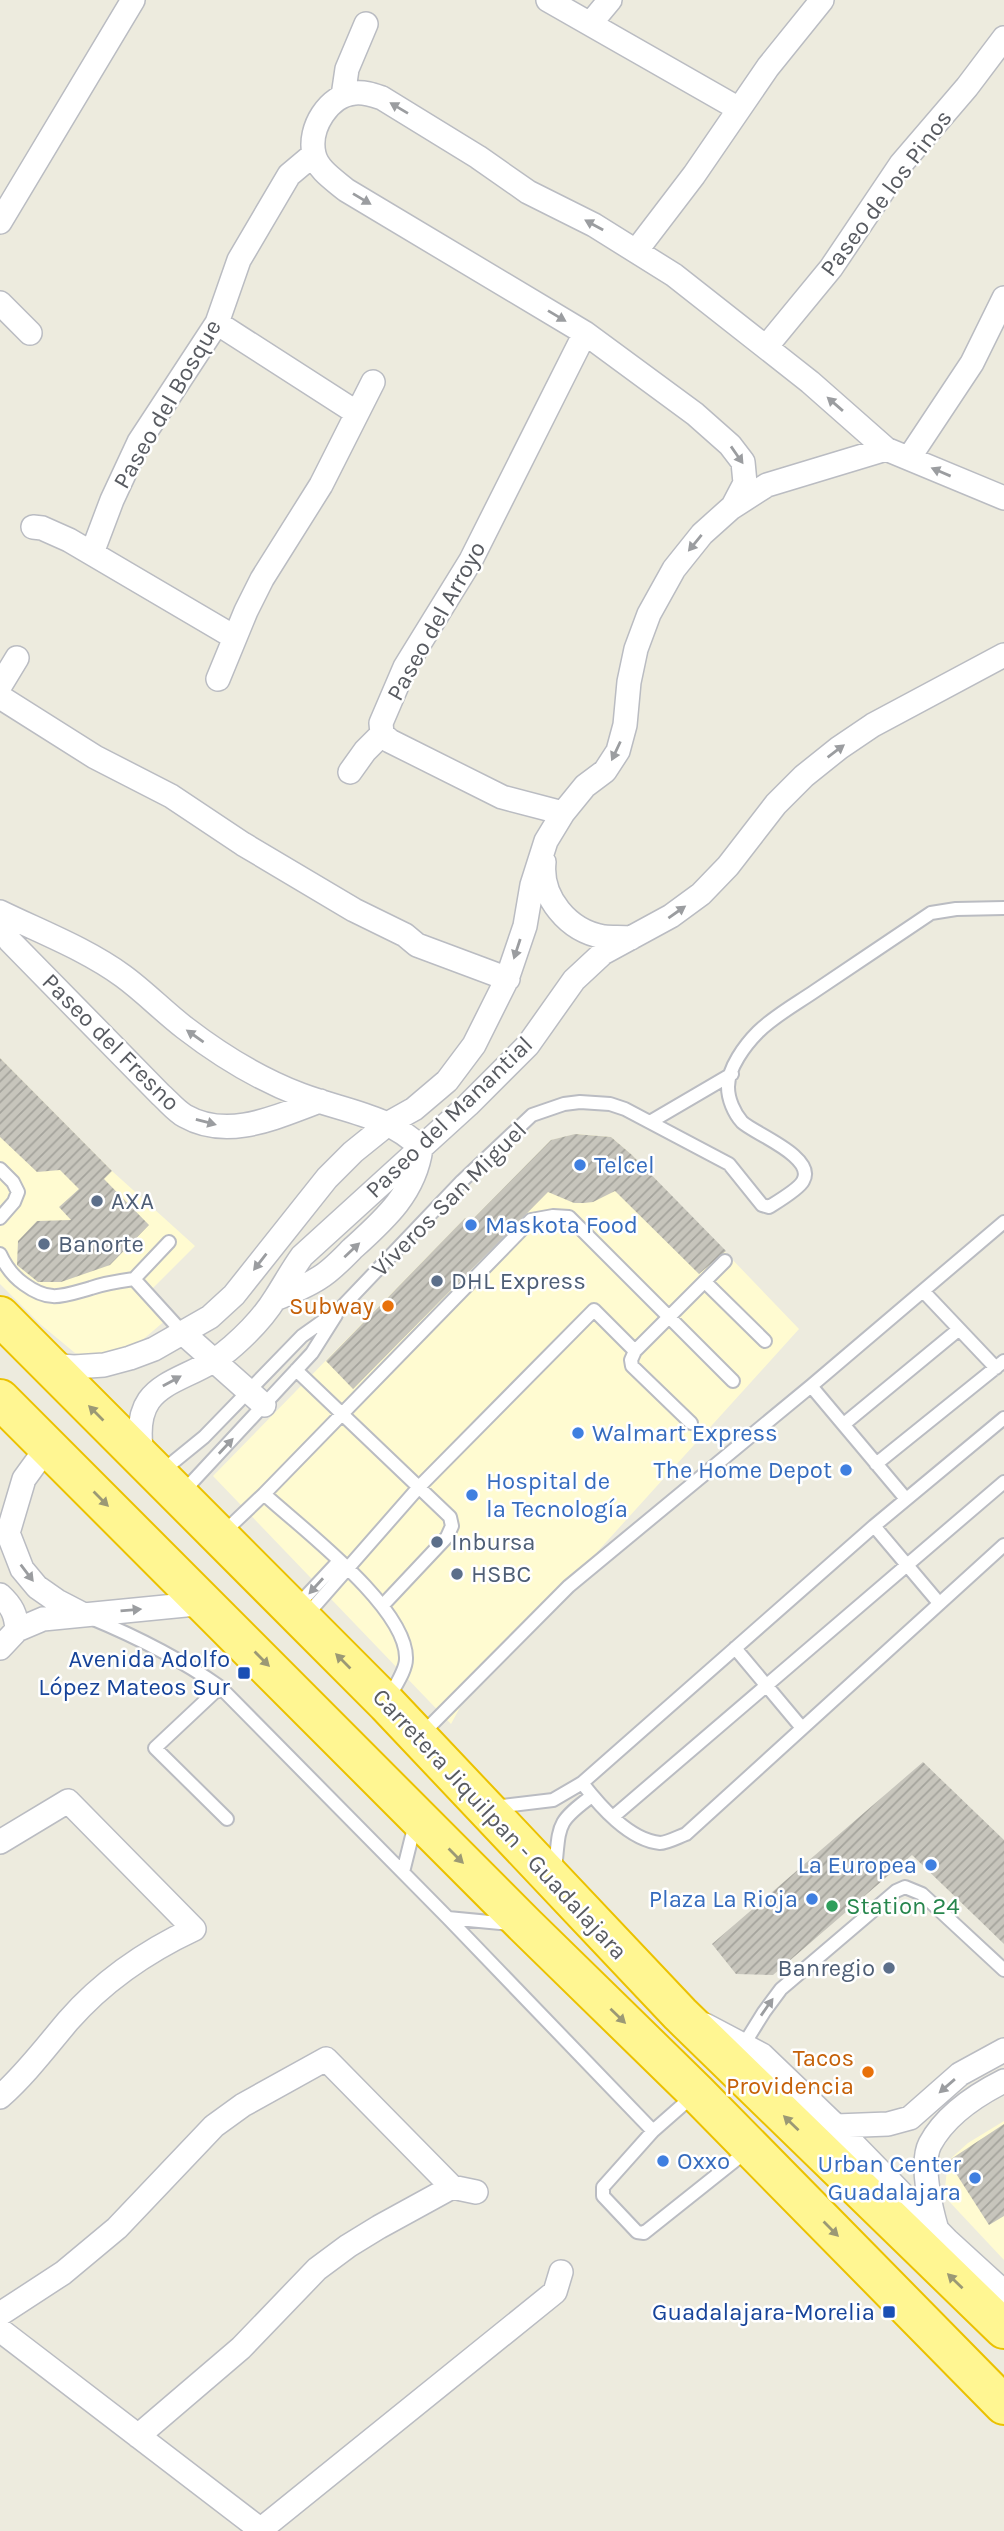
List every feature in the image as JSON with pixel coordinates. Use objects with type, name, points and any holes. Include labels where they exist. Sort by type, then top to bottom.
[{"type":"highway","name":"Carretera Jiquilpan - Guadalajara","points":[[0,1316],[387,1704],[680,2014],[738,2055],[1004,2329]]},
{"type":"highway","name":"Carretera Jiquilpan - Guadalajara","points":[[0,1399],[525,1925],[697,2093],[1004,2405]]},
{"type":"street","points":[[0,222],[133,0]]},
{"type":"street","points":[[548,0],[739,109]]},
{"type":"street","points":[[590,24],[610,0]]},
{"type":"street","points":[[636,251],[694,175],[768,67],[822,0]]},
{"type":"street","points":[[343,96],[347,69],[366,24]]},
{"type":"street","name":"Paseo de los Pinos","points":[[766,347],[831,268],[901,164],[967,87],[1004,38]]},
{"type":"street","points":[[731,508],[745,483],[743,462],[730,445],[695,414],[585,333],[346,190],[320,166],[314,154],[313,138],[318,122],[327,108],[343,96],[356,92],[370,93],[395,104],[528,192],[594,225],[674,275],[766,347],[886,449],[1004,498]]},
{"type":"street","name":"Paseo del Bosque","points":[[92,553],[112,499],[139,442],[217,323],[239,260],[289,176],[314,154]]},
{"type":"street","points":[[909,458],[972,363],[1004,298]]},
{"type":"street","points":[[0,303],[30,333]]},
{"type":"street","points":[[217,323],[357,413]]},
{"type":"street","name":"Paseo del Arroyo","points":[[562,813],[502,797],[390,741],[382,734],[381,723],[405,667],[471,560],[585,333]]},
{"type":"street","points":[[972,363],[1004,335]]},
{"type":"street","points":[[218,679],[234,637],[262,579],[321,485],[373,382]]},
{"type":"street","name":"Paseo del Manantial","points":[[50,1366],[104,1365],[154,1349],[184,1334],[224,1306],[327,1178],[353,1152],[389,1123],[414,1109],[447,1081],[474,1045],[508,979],[525,926],[532,885],[546,841],[562,813],[585,786],[605,771],[618,751],[625,725],[629,682],[636,649],[649,614],[674,569],[702,534],[731,508],[767,485],[886,449]]},
{"type":"street","points":[[33,527],[54,533],[92,553],[234,637]]},
{"type":"street","name":"Paseo del Manantial","points":[[160,1477],[140,1445],[140,1422],[150,1398],[174,1379],[215,1361],[254,1325],[275,1299],[302,1256],[468,1105],[527,1045],[574,980],[603,953],[671,916],[701,894],[776,804],[804,776],[839,748],[873,725],[1004,655]]},
{"type":"street","points":[[0,686],[17,658]]},
{"type":"street","points":[[0,697],[95,757],[171,796],[243,844],[288,886],[327,911],[402,946],[417,945],[508,979]]},
{"type":"street","points":[[350,772],[382,734]]},
{"type":"street","points":[[546,841],[542,876],[549,899],[561,913],[580,928],[602,937],[633,938]]},
{"type":"street","name":"Paseo del Fresno","points":[[0,912],[94,957],[124,977],[185,1029],[265,1079],[320,1101],[389,1123],[413,1139],[421,1148]]},
{"type":"street","name":"Paseo del Fresno","points":[[0,924],[23,955],[185,1116],[217,1126],[251,1126],[320,1101]]},
{"type":"street","points":[[184,1334],[256,1397]]},
{"type":"street","points":[[0,1558],[24,1479],[48,1446]]},
{"type":"street","points":[[0,1496],[8,1533],[22,1569],[37,1587],[84,1615]]},
{"type":"street","points":[[0,1595],[17,1617],[17,1630]]},
{"type":"street","points":[[0,1648],[17,1630],[43,1619],[206,1603]]},
{"type":"street","points":[[0,1842],[68,1801],[194,1930],[143,1956],[94,1994],[21,2079],[0,2097]]},
{"type":"street","points":[[836,2126],[888,2124],[910,2118],[960,2074],[1004,2050]]},
{"type":"street","points":[[0,2314],[63,2273],[117,2228],[214,2126],[327,2052],[452,2187],[476,2192]]},
{"type":"street","points":[[738,2055],[761,2055],[836,2126],[937,2230],[1004,2292]]},
{"type":"street","points":[[937,2230],[928,2178],[929,2146],[953,2116],[998,2084],[978,2063]]},
{"type":"street","points":[[138,2435],[241,2348],[317,2269],[358,2239],[452,2187]]},
{"type":"street","points":[[0,2330],[260,2530],[555,2292],[561,2272]]},
{"type":"lane","points":[[650,1122],[732,1074],[743,1049],[769,1022],[930,913],[956,909],[1004,908]]},
{"type":"lane","name":"Víveros San Miguel","points":[[160,1477],[256,1397],[302,1336],[340,1309],[462,1181],[533,1115],[564,1104],[595,1103],[625,1109],[729,1164],[739,1173],[759,1202],[771,1206],[803,1183],[805,1175],[801,1165],[782,1145],[742,1122],[730,1099],[728,1086],[732,1074]]},
{"type":"lane","points":[[0,1169],[13,1182],[18,1192],[14,1202],[0,1218]]},
{"type":"lane","points":[[219,1536],[264,1494],[531,1220],[553,1216],[569,1217],[733,1381]]},
{"type":"lane","points":[[418,1738],[569,1586],[1004,1222]]},
{"type":"lane","points":[[0,1254],[3,1262],[19,1281],[37,1293],[51,1297],[68,1296],[111,1282],[134,1279],[169,1242]]},
{"type":"lane","points":[[691,1423],[632,1366],[631,1360],[635,1351],[725,1261]]},
{"type":"lane","points":[[134,1279],[184,1334]]},
{"type":"lane","points":[[705,1282],[765,1341]]},
{"type":"lane","points":[[876,1464],[1000,1365],[958,1330],[923,1291]]},
{"type":"lane","name":"Víveros San Miguel","points":[[160,1477],[204,1437],[296,1370],[312,1353],[340,1309]]},
{"type":"lane","points":[[298,1615],[343,1565],[594,1310],[635,1351]]},
{"type":"lane","points":[[844,1424],[958,1330]]},
{"type":"lane","points":[[296,1370],[450,1517],[452,1526],[447,1537],[383,1605]]},
{"type":"lane","points":[[811,1386],[906,1499]]},
{"type":"lane","points":[[486,1808],[553,1800],[582,1783],[874,1526],[1004,1418]]},
{"type":"lane","points":[[614,1816],[1004,1482]]},
{"type":"lane","points":[[264,1494],[383,1605],[405,1646],[406,1661],[387,1704]]},
{"type":"lane","points":[[874,1526],[939,1603]]},
{"type":"lane","points":[[582,1783],[592,1796],[638,1837],[662,1843],[686,1834],[1004,1545]]},
{"type":"lane","points":[[84,1615],[147,1642],[189,1665],[220,1687],[449,1918],[653,2132]]},
{"type":"lane","points":[[735,1648],[802,1728]]},
{"type":"lane","points":[[220,1687],[155,1748],[227,1819]]},
{"type":"lane","points":[[554,1880],[560,1828],[567,1814],[592,1796]]},
{"type":"lane","points":[[403,1871],[417,1817]]},
{"type":"lane","points":[[738,2055],[781,1989],[895,1891],[905,1887],[922,1894],[1004,1970]]},
{"type":"lane","points":[[449,1918],[525,1925]]},
{"type":"lane","points":[[697,2093],[653,2132],[603,2187],[603,2196],[637,2232],[644,2233],[751,2148]]},
{"type":"shaded area","points":[[0,1058],[112,1171],[195,1246],[152,1289],[174,1313],[140,1342],[110,1356],[93,1358],[75,1353],[40,1324],[0,1284]]},
{"type":"shaded area","points":[[576,1134],[611,1137],[632,1155],[799,1329],[465,1698],[451,1724],[213,1476],[465,1218],[470,1222],[551,1140]]},
{"type":"shaded area","name":"Urban Center Guadalajara","points":[[1004,2121],[1004,2260],[944,2196],[948,2161],[968,2143]]},
{"type":"building","points":[[0,1058],[112,1171],[104,1179],[149,1225],[110,1265],[61,1282],[38,1282],[17,1265],[18,1241],[37,1221],[71,1220],[59,1207],[79,1189],[60,1170],[37,1172],[0,1137]]},
{"type":"building","points":[[575,1134],[611,1137],[726,1251],[699,1274],[615,1191],[593,1202],[584,1203],[574,1203],[548,1192],[353,1389],[326,1361],[465,1218],[470,1222],[551,1140]]},
{"type":"building","name":"Plaza La Rioja","points":[[923,1762],[1004,1840],[1004,1944],[912,1855],[773,1975],[736,1974],[712,1944]]},
{"type":"building","name":"Urban Center Guadalajara","points":[[1004,2124],[1004,2216],[989,2225],[948,2161]]},
{"type":"place","name":"Telcel","points":[[580,1165]]},
{"type":"place","name":"AXA","points":[[97,1201]]},
{"type":"place","name":"Maskota Food","points":[[471,1225]]},
{"type":"place","name":"Banorte","points":[[44,1244]]},
{"type":"place","name":"DHL Express","points":[[437,1281]]},
{"type":"place","name":"Subway","points":[[388,1306]]},
{"type":"place","name":"Walmart Express","points":[[578,1433]]},
{"type":"place","name":"The Home Depot","points":[[846,1470]]},
{"type":"place","name":"Hospital de la Tecnología","points":[[472,1495]]},
{"type":"place","name":"Inbursa","points":[[437,1542]]},
{"type":"place","name":"HSBC","points":[[457,1574]]},
{"type":"place","name":"Avenida Adolfo López Mateos Sur","points":[[244,1673]]},
{"type":"place","name":"La Europea","points":[[931,1865]]},
{"type":"place","name":"Plaza La Rioja","points":[[812,1899]]},
{"type":"place","name":"Station 24","points":[[832,1906]]},
{"type":"place","name":"Banregio","points":[[889,1968]]},
{"type":"place","name":"Tacos Providencia","points":[[868,2072]]},
{"type":"place","name":"Oxxo","points":[[663,2161]]},
{"type":"place","name":"Urban Center Guadalajara","points":[[975,2178]]},
{"type":"place","name":"Guadalajara-Morelia","points":[[889,2312]]}]
